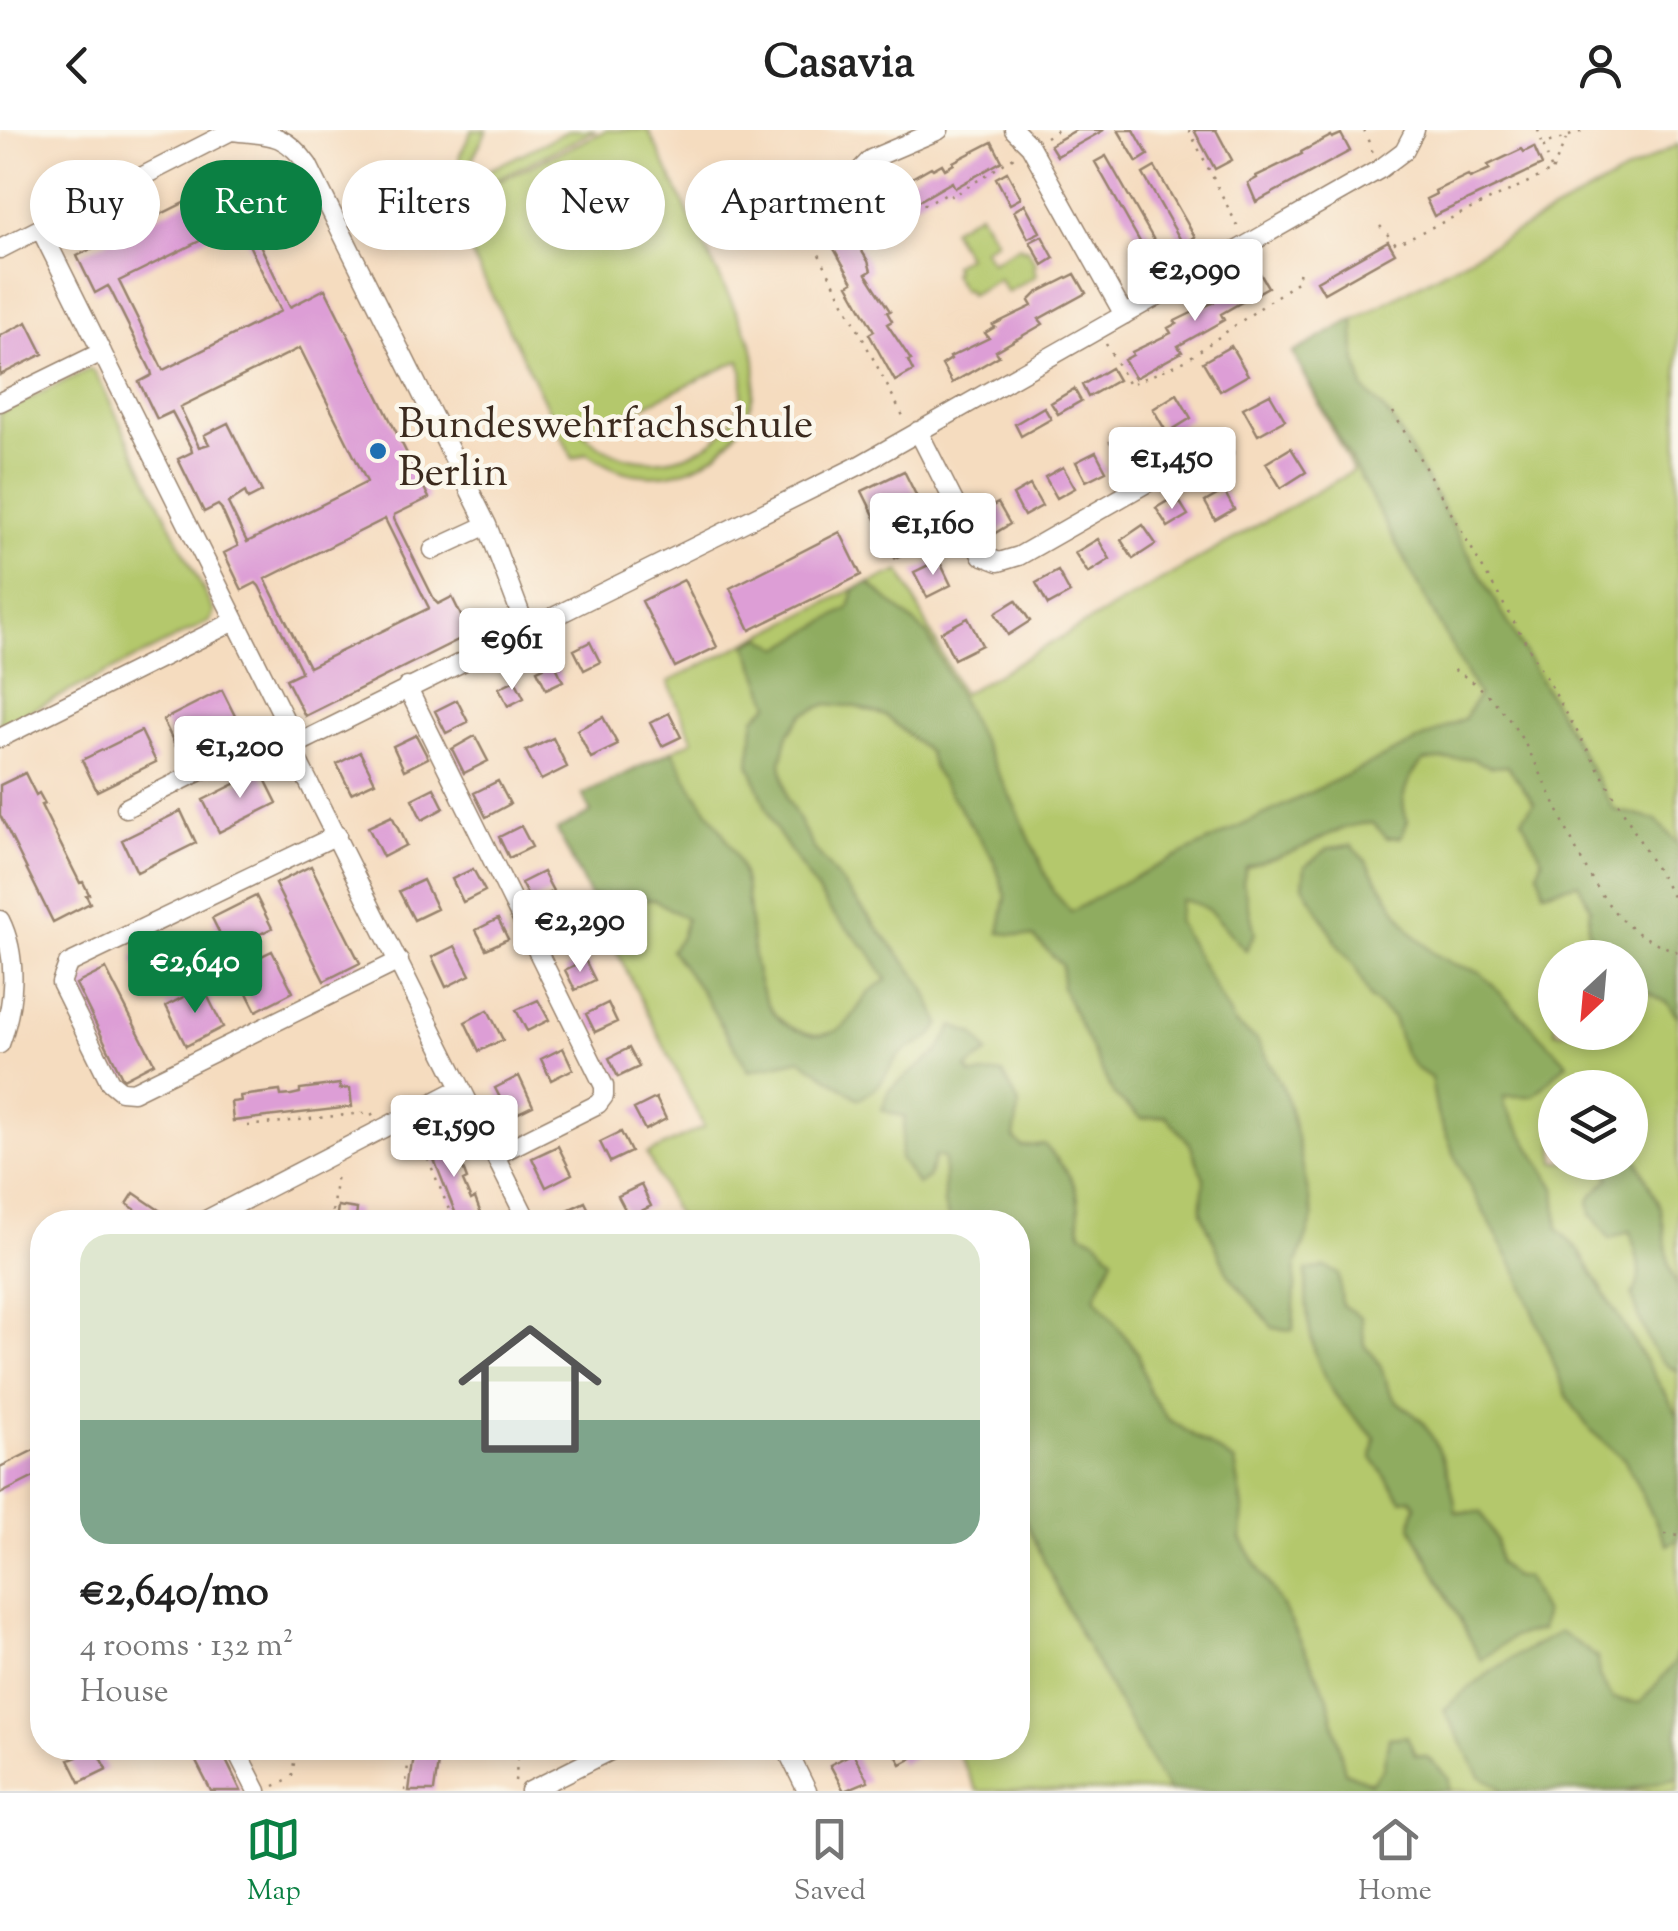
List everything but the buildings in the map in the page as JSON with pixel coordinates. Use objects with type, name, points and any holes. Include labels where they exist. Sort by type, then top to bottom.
[{"type":"street","points":[[160,167],[231,130],[266,134],[293,144],[308,165],[487,525],[527,631]]},
{"type":"street","points":[[871,159],[939,130]]},
{"type":"street","points":[[1014,130],[1030,146],[1124,315]]},
{"type":"street","points":[[126,808],[238,752],[271,753],[292,747],[860,465],[1392,161],[1404,151],[1414,130]]},
{"type":"street","points":[[0,250],[30,235]]},
{"type":"street","points":[[51,250],[286,722]]},
{"type":"street","points":[[0,402],[102,352]]},
{"type":"street","points":[[915,433],[981,555],[999,562],[1019,556],[1180,464],[1224,452]]},
{"type":"street","points":[[432,550],[487,525]]},
{"type":"street","points":[[0,738],[235,620]]},
{"type":"street","points":[[408,687],[604,1086],[604,1096],[598,1104],[496,1155]]},
{"type":"street","points":[[292,747],[522,1210]]},
{"type":"street","points":[[336,835],[68,964],[61,983],[110,1082],[121,1092],[133,1092],[398,961]]},
{"type":"street","points":[[0,920],[7,934],[13,985],[0,1044]]},
{"type":"street","points":[[225,1210],[461,1088]]},
{"type":"street","points":[[242,1760],[260,1791]]},
{"type":"street","points":[[530,1791],[592,1760]]},
{"type":"street","points":[[792,1760],[808,1791]]},
{"type":"path","points":[[1188,130],[1247,245]]},
{"type":"path","points":[[1364,130],[1375,159]]},
{"type":"path","points":[[1538,130],[1552,171]]},
{"type":"path","points":[[1543,144],[1586,130]]},
{"type":"path","points":[[1380,226],[1396,244],[1552,171],[1567,137]]},
{"type":"path","points":[[871,159],[900,217],[949,192],[952,197],[1030,146]]},
{"type":"path","points":[[817,250],[915,433]]},
{"type":"path","points":[[1098,330],[1129,385],[1185,361],[1298,281],[1300,270]]},
{"type":"path","points":[[1393,412],[1678,906]]},
{"type":"path","points":[[1454,670],[1474,680],[1520,738],[1578,853],[1614,912],[1636,932],[1678,952]]},
{"type":"path","points":[[248,1126],[371,1112],[379,1130]]},
{"type":"path","points":[[410,1114],[449,1210]]},
{"type":"path","points":[[332,1210],[339,1151]]},
{"type":"path","points":[[1664,1534],[1678,1536]]},
{"type":"path","points":[[260,1791],[292,1777],[294,1760]]},
{"type":"path","points":[[404,1791],[408,1760]]},
{"type":"path","points":[[514,1791],[518,1760]]},
{"type":"green space","points":[[472,130],[487,130],[472,160],[459,160]]},
{"type":"green space","points":[[570,130],[596,130],[535,160],[526,160],[526,164],[506,174],[506,162]]},
{"type":"green space","points":[[607,130],[648,130],[663,160],[543,160]]},
{"type":"green space","points":[[1678,144],[1678,1791],[977,1791],[961,1760],[1030,1760],[1030,1210],[674,1210],[647,1154],[704,1127],[557,830],[591,813],[583,795],[693,740],[668,682],[854,589],[900,571],[962,694],[1353,471],[1293,353]]},
{"type":"green space","points":[[665,165],[685,206],[685,250],[706,250],[752,344],[756,371],[753,397],[730,441],[688,469],[663,475],[635,474],[586,453],[573,459],[470,250],[506,250],[506,178],[526,168],[526,250],[665,250]],"holes":[[[740,360],[742,391],[734,417],[717,437],[694,452],[667,459],[638,460],[610,451],[584,434]]]},
{"type":"green space","points":[[979,213],[996,241],[983,249],[991,262],[1020,246],[1026,248],[1036,264],[1033,267],[1037,275],[1007,292],[999,279],[970,295],[967,289],[963,291],[952,273],[953,265],[967,256],[951,229]]},
{"type":"green space","points":[[1354,319],[1355,351],[1363,388],[1392,419],[1614,810],[1656,820],[1678,844],[1678,1017],[1667,1003],[1648,992],[1648,940],[1593,940],[1588,930],[1590,907],[1578,883],[1544,892],[1538,872],[1542,859],[1522,819],[1534,803],[1508,766],[1491,767],[1470,758],[1423,761],[1405,789],[1403,804],[1408,821],[1401,837],[1387,838],[1373,823],[1354,825],[1246,867],[1243,883],[1255,933],[1246,950],[1211,912],[1181,900],[1177,921],[1235,1024],[1257,1040],[1285,1092],[1296,1133],[1313,1218],[1296,1267],[1293,1330],[1273,1328],[1228,1274],[1201,1212],[1204,1179],[1190,1144],[1166,1116],[1142,1119],[1114,1095],[1062,988],[1062,965],[1034,937],[999,933],[1006,896],[993,858],[934,770],[928,752],[886,716],[827,704],[803,714],[788,734],[781,763],[787,798],[813,847],[922,983],[940,1024],[926,1040],[903,1052],[876,1087],[859,1099],[801,1059],[749,1071],[701,991],[671,950],[681,937],[686,919],[655,900],[590,896],[557,830],[591,813],[583,795],[673,751],[739,863],[758,980],[766,1001],[779,1018],[797,1030],[823,1035],[841,1028],[871,991],[887,980],[869,951],[832,913],[773,825],[749,763],[755,717],[770,704],[747,645],[762,637],[780,648],[849,608],[854,589],[869,583],[927,634],[1015,806],[1053,891],[1071,912],[1118,885],[1465,718],[1478,695],[1293,353]]},
{"type":"green space","points":[[90,369],[96,374],[214,612],[210,621],[0,726],[0,413]]},
{"type":"green space","points":[[1351,845],[1366,861],[1410,931],[1433,953],[1480,972],[1538,1033],[1538,1050],[1555,1050],[1567,1063],[1560,1070],[1538,1070],[1538,1091],[1533,1096],[1505,1096],[1505,1106],[1538,1160],[1538,1180],[1550,1180],[1555,1188],[1558,1229],[1579,1251],[1678,1415],[1678,1539],[1667,1545],[1625,1460],[1590,1430],[1567,1397],[1518,1274],[1465,1178],[1437,1114],[1431,1078],[1404,1053],[1393,1018],[1370,998],[1355,966],[1303,885],[1305,866],[1329,848]]},
{"type":"green space","points":[[953,1026],[974,1034],[988,1053],[967,1068],[971,1075],[1003,1073],[1019,1104],[1014,1138],[1022,1147],[1044,1144],[1060,1163],[1077,1193],[1082,1233],[1096,1239],[1113,1258],[1095,1297],[1138,1353],[1149,1392],[1168,1419],[1235,1462],[1243,1508],[1241,1539],[1288,1616],[1328,1697],[1345,1772],[1371,1783],[1383,1768],[1389,1738],[1407,1736],[1415,1755],[1427,1757],[1449,1778],[1449,1791],[1168,1791],[1075,1625],[1030,1531],[1030,1210],[946,1210],[944,1158],[935,1156],[928,1178],[918,1185],[900,1159],[905,1117],[882,1110],[889,1090],[938,1052]]},
{"type":"green space","points":[[1607,1180],[1647,1180],[1661,1209],[1669,1264],[1678,1289],[1678,1371],[1660,1359],[1643,1329],[1632,1296],[1639,1272],[1630,1231],[1610,1239],[1591,1214],[1589,1199]]},
{"type":"green space","points":[[1326,1267],[1339,1274],[1342,1305],[1361,1317],[1365,1347],[1380,1365],[1392,1395],[1422,1422],[1435,1442],[1456,1512],[1481,1512],[1496,1540],[1499,1563],[1514,1577],[1526,1577],[1544,1614],[1541,1630],[1513,1637],[1481,1660],[1411,1527],[1416,1505],[1411,1498],[1402,1500],[1372,1458],[1375,1438],[1337,1397],[1319,1363],[1308,1317],[1307,1270]]},
{"type":"green space","points":[[1561,1632],[1598,1658],[1599,1677],[1613,1699],[1640,1703],[1674,1664],[1678,1647],[1678,1777],[1624,1791],[1502,1791],[1480,1776],[1444,1710],[1499,1666]]},
{"type":"place","name":"Bundeswehrfachschule Berlin","points":[[378,451]]}]
